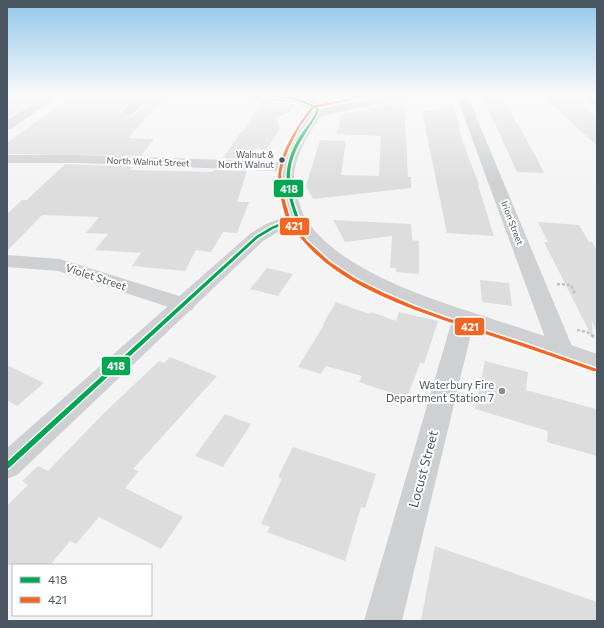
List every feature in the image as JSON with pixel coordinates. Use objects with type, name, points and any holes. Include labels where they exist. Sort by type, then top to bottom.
[{"type":"main road","points":[[310,124],[294,150],[288,167],[286,185],[288,196],[297,218],[315,241],[323,248],[356,272],[403,295],[464,318],[597,363]]},
{"type":"main road","name":"North Walnut Street","points":[[7,159],[79,159],[288,167]]},
{"type":"main road","points":[[7,466],[184,305],[257,236],[297,218]]},
{"type":"street","name":"Irion Street","points":[[473,124],[562,351]]},
{"type":"street","name":"Violet Street","points":[[7,261],[60,265],[184,305]]},
{"type":"street","name":"Locust Street","points":[[383,621],[464,318]]},
{"type":"building","points":[[33,124],[140,124],[128,138],[154,139],[141,156],[7,154],[7,143]]},
{"type":"building","points":[[247,124],[278,124],[280,129],[266,150],[255,149],[251,159],[223,158],[241,132],[243,132]]},
{"type":"building","points":[[340,124],[405,124],[408,177],[411,177],[411,188],[313,199],[306,186],[320,140],[346,141],[341,175],[379,176],[381,136],[336,134]]},
{"type":"building","points":[[425,124],[459,124],[460,126],[458,126],[462,138],[461,137],[479,185],[494,236],[447,233]]},
{"type":"building","points":[[495,124],[518,124],[544,173],[517,172]]},
{"type":"building","points":[[574,124],[597,124],[597,146]]},
{"type":"building","points":[[65,164],[133,167],[130,170],[212,172],[214,170],[247,171],[237,202],[249,202],[237,233],[223,232],[211,252],[196,250],[185,271],[132,266],[141,253],[95,250],[108,234],[86,233],[99,217],[42,215],[7,251],[7,214],[22,200],[27,200]]},
{"type":"building","points":[[333,220],[411,224],[412,240],[419,241],[419,274],[396,272],[396,268],[390,268],[392,236],[345,242]]},
{"type":"building","points":[[538,222],[579,225],[589,242],[592,242],[597,251],[597,333],[592,321],[593,339],[544,242],[548,242]]},
{"type":"building","points":[[267,268],[293,274],[278,296],[250,289]]},
{"type":"building","points":[[480,280],[509,283],[512,306],[482,302]]},
{"type":"building","points":[[336,302],[369,314],[371,312],[396,321],[399,312],[438,321],[424,364],[420,363],[407,398],[359,382],[362,376],[326,366],[321,374],[298,367],[324,325],[323,324]]},
{"type":"building","points":[[170,357],[217,376],[133,469],[139,471],[125,488],[183,517],[161,549],[99,517],[76,544],[70,541],[51,564],[7,565],[7,506],[28,485],[22,481],[38,466],[48,471],[102,415],[159,361],[164,363]]},
{"type":"building","points":[[485,361],[528,372],[526,390],[596,409],[597,456],[547,442],[548,431],[475,409]]},
{"type":"building","points":[[7,365],[44,383],[17,406],[7,400]]},
{"type":"building","points":[[225,414],[251,424],[223,467],[195,456]]},
{"type":"building","points":[[293,447],[376,474],[365,508],[361,507],[345,561],[267,532],[270,527],[261,524],[282,478],[278,477]]},
{"type":"building","points":[[435,546],[597,602],[597,621],[421,621]]},
{"type":"transit line","name":"421","points":[[300,124],[287,148],[280,168],[281,194],[288,218],[306,242],[328,263],[354,280],[413,307],[595,370]]},
{"type":"transit line","name":"418","points":[[7,466],[257,237],[272,228],[297,218],[288,186],[289,166],[296,147],[310,124]]},
{"type":"place","name":"Walnut & North Walnut","points":[[282,160]]},
{"type":"place","name":"Waterbury Fire Department Station 7","points":[[502,391]]}]
